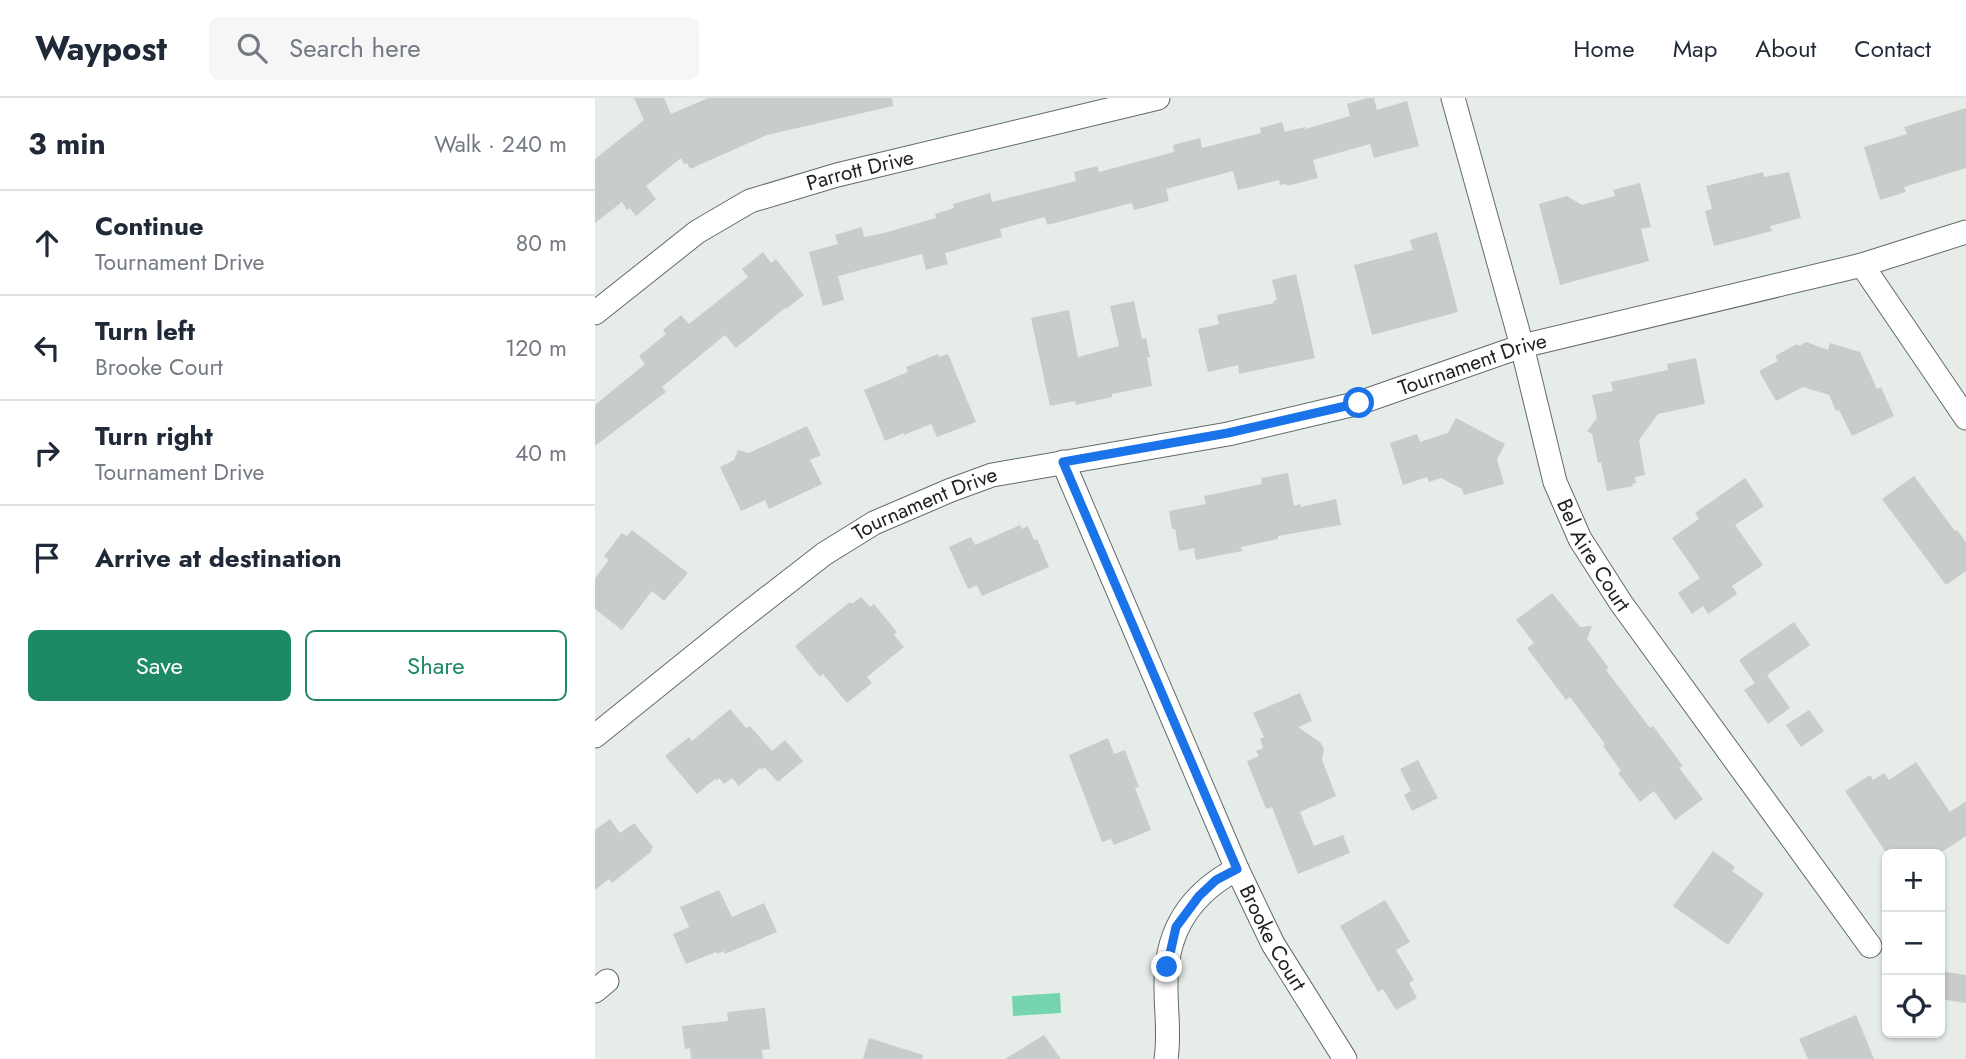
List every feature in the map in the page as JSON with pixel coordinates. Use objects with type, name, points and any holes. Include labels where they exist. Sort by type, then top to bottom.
[{"type":"street","name":"Parrott Drive","points":[[595,313],[697,233],[750,201],[837,175],[1158,98]]},
{"type":"street","name":"Bel Aire Court","points":[[1453,98],[1522,346],[1555,482],[1580,539],[1621,603],[1871,946]]},
{"type":"street","name":"Tournament Drive","points":[[595,736],[824,554],[874,523],[951,490],[992,475],[1228,433],[1359,403],[1522,346],[1862,265],[1966,232]]},
{"type":"street","points":[[1862,265],[1966,418]]},
{"type":"street","name":"Brooke Court","points":[[1063,462],[1237,869],[1273,944],[1345,1059]]},
{"type":"street","points":[[1166,1059],[1167,967],[1176,927],[1199,896],[1216,880],[1237,869]]},
{"type":"shaded area","points":[[1060,993],[1061,1013],[1013,1016],[1012,996]]},
{"type":"building","points":[[634,98],[664,98],[671,114],[708,98],[892,98],[893,106],[767,135],[690,169],[681,158],[646,186],[656,199],[636,216],[630,208],[627,210],[622,202],[595,223],[595,159],[644,120]]},
{"type":"building","points":[[1374,98],[1377,110],[1407,101],[1419,146],[1374,158],[1370,144],[1313,160],[1318,178],[1287,186],[1280,185],[1279,180],[1238,190],[1233,171],[1166,189],[1169,201],[1134,210],[1132,203],[1047,225],[1045,217],[1000,229],[1002,237],[945,253],[948,264],[926,270],[922,254],[838,276],[844,300],[823,306],[809,252],[838,244],[835,235],[862,227],[864,237],[884,233],[936,218],[935,214],[954,208],[953,204],[990,193],[992,202],[1076,181],[1074,172],[1097,166],[1099,172],[1174,152],[1173,145],[1200,138],[1202,148],[1261,133],[1260,128],[1282,122],[1285,132],[1305,129],[1350,116],[1347,104]]},
{"type":"building","points":[[1966,108],[1966,168],[1904,187],[1906,192],[1880,200],[1864,147],[1907,134],[1904,127]]},
{"type":"building","points":[[1763,172],[1764,177],[1789,172],[1801,218],[1770,226],[1772,231],[1714,246],[1705,211],[1712,209],[1706,186]]},
{"type":"building","points":[[1640,183],[1651,227],[1641,229],[1649,261],[1560,285],[1539,204],[1567,196],[1582,205],[1615,196],[1613,190]]},
{"type":"building","points":[[1437,232],[1458,312],[1372,335],[1354,265],[1413,250],[1410,240]]},
{"type":"building","points":[[763,252],[771,263],[776,259],[804,295],[736,348],[725,335],[662,387],[666,392],[595,446],[595,405],[645,364],[639,356],[666,334],[663,330],[681,315],[689,324],[748,277],[742,269]]},
{"type":"building","points":[[1296,274],[1315,358],[1239,374],[1238,365],[1208,372],[1198,329],[1219,324],[1217,315],[1274,303],[1273,301],[1277,300],[1272,280]]},
{"type":"building","points":[[1134,301],[1142,339],[1146,338],[1152,386],[1076,405],[1075,401],[1050,406],[1031,318],[1069,310],[1078,357],[1119,346],[1110,306]]},
{"type":"building","points":[[1806,342],[1828,350],[1830,343],[1860,352],[1877,389],[1881,387],[1894,416],[1852,436],[1829,395],[1803,387],[1776,401],[1759,371],[1778,361],[1775,356]]},
{"type":"building","points":[[938,354],[939,357],[948,354],[976,422],[937,437],[931,424],[885,441],[864,390],[908,372],[906,367]]},
{"type":"building","points":[[1696,358],[1705,404],[1658,414],[1639,440],[1645,475],[1635,477],[1636,483],[1632,484],[1633,486],[1607,491],[1592,434],[1587,431],[1597,418],[1592,395],[1613,391],[1611,382],[1668,370],[1667,364]]},
{"type":"building","points":[[1456,418],[1505,444],[1497,459],[1504,484],[1464,495],[1462,489],[1441,478],[1429,482],[1427,477],[1403,485],[1390,443],[1417,434],[1420,442],[1448,433]]},
{"type":"building","points":[[807,426],[821,455],[810,460],[822,484],[769,509],[765,500],[741,511],[720,467],[734,460],[738,450],[749,453]]},
{"type":"building","points":[[1288,473],[1294,506],[1300,504],[1301,507],[1336,499],[1341,525],[1278,536],[1278,539],[1241,547],[1242,551],[1196,560],[1194,548],[1179,551],[1169,511],[1206,504],[1204,496],[1262,484],[1261,478]]},
{"type":"building","points":[[1914,476],[1966,542],[1966,571],[1946,585],[1882,499]]},
{"type":"building","points":[[1745,478],[1764,506],[1735,525],[1763,565],[1732,586],[1737,594],[1708,614],[1703,606],[1692,614],[1678,593],[1700,578],[1672,538],[1699,519],[1695,513]]},
{"type":"building","points":[[1020,525],[1022,529],[1028,526],[1034,540],[1037,539],[1049,567],[982,596],[977,585],[968,589],[949,547],[971,537],[975,545]]},
{"type":"building","points":[[632,530],[688,573],[664,601],[652,591],[622,630],[595,609],[595,578],[609,560],[604,556],[622,533],[627,536]]},
{"type":"building","points":[[1552,593],[1580,627],[1592,626],[1587,639],[1609,668],[1606,670],[1650,728],[1653,726],[1683,766],[1679,768],[1703,799],[1675,820],[1654,791],[1640,802],[1618,773],[1621,771],[1603,746],[1605,744],[1570,697],[1566,700],[1527,648],[1534,643],[1516,620]]},
{"type":"building","points":[[861,597],[870,607],[874,604],[897,632],[894,635],[904,647],[867,677],[872,683],[847,703],[823,674],[820,677],[795,646],[850,602],[852,604]]},
{"type":"building","points":[[1794,622],[1810,645],[1767,675],[1790,708],[1768,724],[1744,690],[1755,683],[1739,660]]},
{"type":"building","points":[[1300,693],[1312,721],[1298,727],[1321,743],[1324,749],[1322,760],[1336,796],[1300,812],[1314,846],[1343,835],[1350,853],[1298,874],[1272,807],[1266,809],[1247,761],[1259,756],[1256,751],[1263,748],[1260,739],[1264,737],[1253,713]]},
{"type":"building","points":[[730,709],[746,728],[750,726],[772,751],[785,740],[803,761],[778,782],[764,767],[739,786],[732,778],[724,784],[719,778],[697,794],[665,756],[689,737],[692,741]]},
{"type":"building","points":[[1809,710],[1824,731],[1801,747],[1786,725]]},
{"type":"building","points":[[1108,738],[1114,754],[1125,750],[1139,787],[1135,788],[1151,830],[1114,845],[1111,839],[1102,842],[1069,755]]},
{"type":"building","points":[[1418,760],[1438,798],[1412,811],[1404,795],[1411,791],[1400,769]]},
{"type":"building","points":[[1916,762],[1950,812],[1966,801],[1966,836],[1945,850],[1884,849],[1845,791],[1870,775],[1873,780],[1884,773],[1889,780]]},
{"type":"building","points":[[610,819],[620,833],[634,823],[653,847],[652,851],[612,883],[609,879],[595,890],[595,830]]},
{"type":"building","points":[[1713,851],[1735,867],[1732,871],[1764,894],[1728,945],[1673,906]]},
{"type":"building","points":[[719,890],[732,917],[764,903],[777,932],[725,954],[724,951],[717,954],[716,952],[686,964],[673,934],[689,927],[680,907]]},
{"type":"building","points":[[1385,900],[1410,942],[1396,950],[1414,980],[1409,983],[1417,998],[1396,1010],[1383,989],[1378,992],[1340,926]]},
{"type":"building","points":[[1945,972],[1966,975],[1966,1003],[1945,1000]]},
{"type":"building","points":[[765,1008],[770,1049],[762,1050],[763,1059],[691,1059],[690,1048],[685,1049],[682,1026],[728,1021],[727,1012]]},
{"type":"building","points":[[1856,1015],[1874,1059],[1808,1059],[1799,1039]]},
{"type":"building","points":[[1044,1035],[1061,1059],[1005,1059]]},
{"type":"building","points":[[869,1038],[923,1055],[922,1059],[863,1059]]},
{"type":"route","points":[[1167,967],[1176,927],[1199,896],[1216,880],[1237,869],[1063,462],[1228,433],[1359,403]]}]
